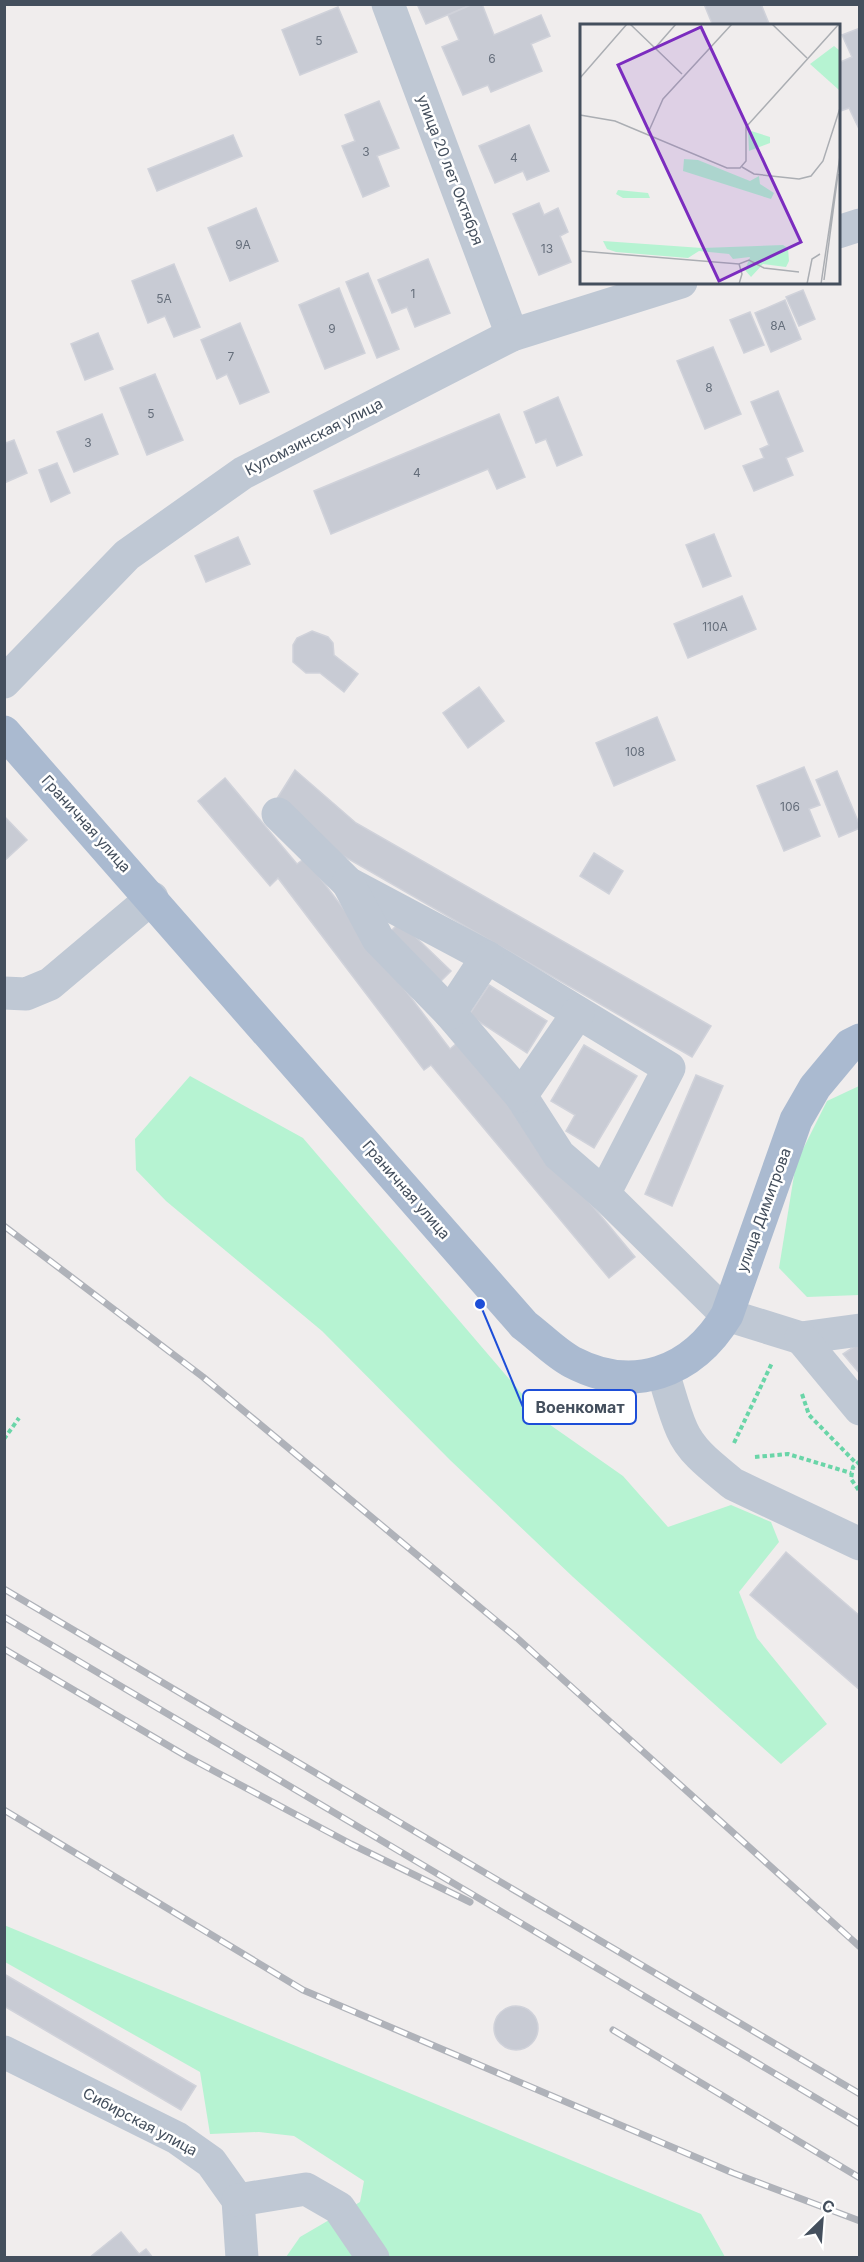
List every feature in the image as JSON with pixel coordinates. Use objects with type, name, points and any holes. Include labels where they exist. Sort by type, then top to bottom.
[{"type":"main road","name":"Граничная улица","points":[[4,732],[152,898],[524,1325],[571,1361],[604,1374],[634,1378],[663,1372]]},
{"type":"main road","name":"улица Димитрова","points":[[663,1372],[692,1356],[715,1335],[727,1315],[796,1120],[815,1087],[850,1045],[860,1040]]},
{"type":"street","name":"улица 20 лет Октября","points":[[388,4],[512,335]]},
{"type":"street","points":[[840,231],[860,225]]},
{"type":"street","name":"Куломзинская улица","points":[[4,682],[127,555],[243,473],[512,335],[675,284]]},
{"type":"street","points":[[278,814],[348,883],[487,957],[669,1068],[604,1194]]},
{"type":"street","points":[[348,883],[378,939],[450,1013],[521,1096],[559,1155],[604,1194],[727,1315],[791,1336],[860,1330]]},
{"type":"street","points":[[4,993],[26,994],[50,984],[152,898]]},
{"type":"street","points":[[450,1013],[487,957]]},
{"type":"street","points":[[521,1096],[578,1012]]},
{"type":"street","points":[[791,1336],[860,1409]]},
{"type":"street","points":[[663,1372],[682,1431],[697,1453],[723,1468],[733,1484],[860,1544]]},
{"type":"street","name":"Сибирская улица","points":[[4,2052],[177,2138],[211,2162],[238,2200]]},
{"type":"street","points":[[242,2258],[238,2200],[306,2189],[339,2208],[374,2258]]},
{"type":"path","points":[[723,1468],[771,1364],[791,1336]]},
{"type":"path","points":[[4,1439],[19,1418]]},
{"type":"path","points":[[723,1468],[770,1455],[788,1455],[851,1473]]},
{"type":"path","points":[[860,1461],[851,1473],[852,1485],[860,1492]]},
{"type":"green space","points":[[190,1076],[303,1138],[546,1422],[623,1476],[668,1527],[731,1505],[771,1522],[779,1542],[739,1592],[757,1638],[827,1724],[781,1764],[573,1577],[450,1460],[322,1331],[166,1201],[136,1170],[135,1139]]},
{"type":"green space","points":[[859,1086],[859,1295],[807,1297],[779,1268],[796,1163],[827,1101]]},
{"type":"green space","points":[[4,1925],[701,2214],[725,2257],[286,2257],[300,2237],[360,2202],[364,2181],[294,2136],[259,2132],[210,2134],[200,2072],[5,1962]]},
{"type":"building","points":[[422,4],[473,4],[426,24],[418,6]]},
{"type":"building","points":[[473,4],[482,4],[494,35],[541,15],[550,36],[531,44],[542,71],[491,92],[488,85],[463,95],[442,47],[459,40],[448,15]]},
{"type":"building","points":[[704,4],[761,4],[769,24],[712,24]]},
{"type":"building","points":[[338,7],[357,52],[300,75],[282,30]]},
{"type":"building","points":[[860,28],[860,131],[849,108],[840,111],[840,62],[852,57],[842,35]]},
{"type":"building","points":[[379,101],[399,148],[377,156],[389,186],[363,197],[342,146],[355,141],[345,115]]},
{"type":"building","points":[[529,125],[549,171],[527,180],[523,171],[495,183],[479,146]]},
{"type":"building","points":[[233,135],[242,156],[157,191],[148,169]]},
{"type":"building","points":[[539,203],[544,215],[558,208],[568,232],[560,236],[571,262],[539,275],[513,214]]},
{"type":"building","points":[[256,208],[278,261],[230,281],[208,228]]},
{"type":"building","points":[[428,259],[450,313],[415,327],[407,307],[392,313],[378,280]]},
{"type":"building","points":[[174,264],[200,327],[174,337],[165,316],[148,323],[132,281]]},
{"type":"building","points":[[368,273],[399,349],[377,358],[346,282]]},
{"type":"building","points":[[339,288],[365,353],[325,369],[299,305]]},
{"type":"building","points":[[803,290],[815,319],[799,326],[786,297]]},
{"type":"building","points":[[785,300],[801,339],[771,352],[755,313]]},
{"type":"building","points":[[750,312],[764,345],[744,353],[730,320]]},
{"type":"building","points":[[240,323],[269,392],[240,404],[227,374],[217,379],[201,340]]},
{"type":"building","points":[[98,333],[113,369],[85,380],[71,344]]},
{"type":"building","points":[[713,347],[741,414],[705,429],[677,361]]},
{"type":"building","points":[[155,374],[183,440],[147,455],[120,388]]},
{"type":"building","points":[[778,391],[803,451],[786,458],[793,475],[754,491],[743,466],[764,458],[760,449],[769,445],[751,402]]},
{"type":"building","points":[[558,397],[582,455],[557,466],[546,439],[536,443],[524,412]]},
{"type":"building","points":[[102,414],[118,454],[74,472],[57,432]]},
{"type":"building","points":[[499,414],[525,477],[497,489],[488,469],[331,534],[314,491]]},
{"type":"building","points":[[4,438],[6,443],[14,440],[27,473],[4,483]]},
{"type":"building","points":[[57,463],[70,493],[51,502],[39,470]]},
{"type":"building","points":[[714,534],[731,576],[703,587],[686,545]]},
{"type":"building","points":[[238,537],[250,564],[206,582],[195,556]]},
{"type":"building","points":[[742,596],[756,629],[688,658],[674,624]]},
{"type":"building","points":[[312,631],[328,637],[333,643],[334,655],[358,674],[344,692],[320,673],[306,673],[293,662],[293,645],[297,638]]},
{"type":"building","points":[[479,687],[504,721],[468,748],[443,713]]},
{"type":"building","points":[[657,717],[675,760],[614,786],[596,743]]},
{"type":"building","points":[[804,767],[820,805],[809,809],[820,836],[784,851],[757,786]]},
{"type":"building","points":[[295,770],[356,823],[711,1026],[692,1057],[338,853],[276,800]]},
{"type":"building","points":[[837,771],[860,826],[839,837],[816,780]]},
{"type":"building","points":[[225,778],[297,864],[305,858],[450,1049],[457,1043],[635,1257],[609,1278],[431,1065],[424,1070],[278,878],[270,886],[198,801]]},
{"type":"building","points":[[4,816],[27,840],[4,861]]},
{"type":"building","points":[[594,853],[623,871],[609,894],[580,876]]},
{"type":"building","points":[[400,922],[451,971],[436,986],[385,937]]},
{"type":"building","points":[[489,985],[547,1021],[527,1053],[469,1015]]},
{"type":"building","points":[[584,1045],[637,1076],[594,1148],[566,1131],[575,1115],[551,1101]]},
{"type":"building","points":[[696,1075],[723,1086],[672,1206],[645,1194]]},
{"type":"building","points":[[860,1343],[860,1374],[843,1354]]},
{"type":"building","points":[[786,1552],[860,1616],[860,1690],[750,1595]]},
{"type":"building","points":[[4,1974],[196,2086],[181,2110],[4,2006]]},
{"type":"building","points":[[516,2006],[525,2007],[532,2012],[537,2019],[537,2037],[532,2044],[525,2049],[516,2050],[507,2049],[500,2044],[495,2037],[494,2028],[495,2019],[500,2012],[507,2007]]},
{"type":"building","points":[[121,2232],[139,2254],[146,2249],[153,2258],[89,2258]]},
{"type":"railway","points":[[4,1226],[203,1377],[517,1638],[860,1947]]},
{"type":"railway","points":[[4,1589],[860,2094]]},
{"type":"railway","points":[[4,1617],[860,2124]]},
{"type":"railway","points":[[4,1649],[186,1756],[351,1844],[470,1902]]},
{"type":"railway","points":[[4,1810],[303,1990],[733,2173],[860,2221]]},
{"type":"railway","points":[[613,2030],[860,2178]]},
{"type":"place","name":"Военкомат","points":[[480,1304]]}]
